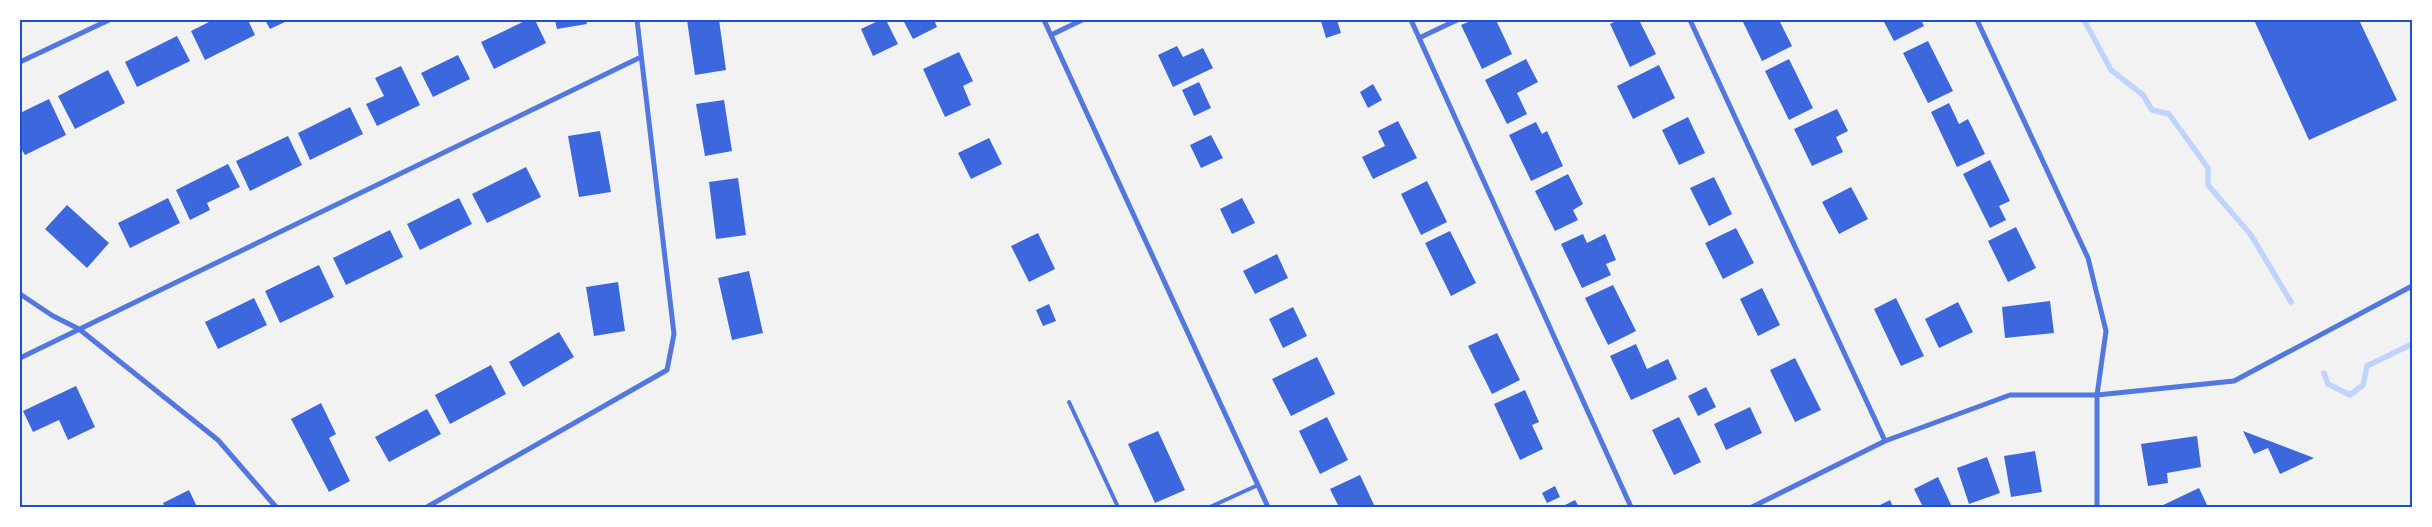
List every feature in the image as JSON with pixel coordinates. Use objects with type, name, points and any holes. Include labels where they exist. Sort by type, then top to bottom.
[{"type":"street","points":[[20,62],[109,20]]},
{"type":"street","points":[[427,507],[667,370],[674,334],[637,20]]},
{"type":"street","points":[[1044,20],[1268,507]]},
{"type":"street","points":[[1051,35],[1082,20]]},
{"type":"street","points":[[1411,20],[1631,507]]},
{"type":"street","points":[[1419,38],[1457,20]]},
{"type":"street","points":[[1690,20],[1885,441]]},
{"type":"street","points":[[1977,20],[2088,258],[2106,331],[2097,396],[2097,507]]},
{"type":"street","points":[[20,358],[642,57]]},
{"type":"street","points":[[1752,507],[1885,441],[2010,395],[2097,396],[2234,381],[2412,286]]},
{"type":"street","points":[[20,294],[53,316],[79,329],[218,440],[276,507]]},
{"type":"lane","points":[[1069,402],[1118,507]]},
{"type":"lane","points":[[1210,507],[1258,485]]},
{"type":"building","points":[[213,20],[248,20],[255,35],[205,60],[191,31]]},
{"type":"building","points":[[265,20],[289,20],[270,29]]},
{"type":"building","points":[[527,20],[535,20],[546,43],[494,69],[481,42]]},
{"type":"building","points":[[555,20],[586,20],[587,24],[557,29]]},
{"type":"building","points":[[687,20],[719,20],[726,70],[695,75]]},
{"type":"building","points":[[880,20],[886,20],[898,44],[873,56],[861,29]]},
{"type":"building","points":[[903,20],[934,20],[937,27],[913,39]]},
{"type":"building","points":[[1337,20],[1341,33],[1326,38],[1321,21]]},
{"type":"building","points":[[1473,20],[1496,20],[1512,54],[1482,69],[1461,25]]},
{"type":"building","points":[[1618,20],[1639,20],[1656,54],[1630,67],[1610,24]]},
{"type":"building","points":[[1742,20],[1779,20],[1792,46],[1762,61]]},
{"type":"building","points":[[1883,20],[1921,20],[1924,26],[1894,41]]},
{"type":"building","points":[[2254,20],[2359,20],[2397,100],[2309,140]]},
{"type":"building","points":[[177,36],[190,61],[137,87],[125,62]]},
{"type":"building","points":[[1928,41],[1953,91],[1928,103],[1903,53]]},
{"type":"building","points":[[1177,46],[1183,57],[1203,48],[1213,68],[1173,87],[1158,55]]},
{"type":"building","points":[[959,52],[973,81],[963,86],[971,105],[945,117],[923,69]]},
{"type":"building","points":[[458,55],[470,79],[433,97],[421,73]]},
{"type":"building","points":[[1526,59],[1538,82],[1517,93],[1527,114],[1507,124],[1485,80]]},
{"type":"building","points":[[1789,59],[1813,108],[1789,120],[1765,71]]},
{"type":"building","points":[[1659,65],[1675,98],[1633,119],[1617,86]]},
{"type":"building","points":[[401,66],[420,105],[377,126],[366,104],[384,96],[375,78]]},
{"type":"building","points":[[108,70],[125,103],[75,129],[58,96]]},
{"type":"building","points":[[1199,82],[1211,108],[1194,116],[1182,90]]},
{"type":"building","points":[[1373,84],[1382,100],[1368,108],[1360,92]]},
{"type":"building","points":[[49,99],[66,135],[25,155],[20,147],[20,113]]},
{"type":"building","points":[[724,100],[732,151],[705,156],[696,104]]},
{"type":"building","points":[[1949,103],[1959,124],[1968,119],[1985,154],[1957,167],[1931,112]]},
{"type":"building","points":[[350,107],[363,134],[310,160],[298,133]]},
{"type":"building","points":[[1837,109],[1848,131],[1836,137],[1843,152],[1812,166],[1794,129]]},
{"type":"building","points":[[1688,117],[1705,153],[1679,165],[1662,130]]},
{"type":"building","points":[[1398,121],[1417,158],[1373,179],[1362,157],[1385,146],[1378,131]]},
{"type":"building","points":[[1536,122],[1542,134],[1547,131],[1563,166],[1531,181],[1509,135]]},
{"type":"building","points":[[600,131],[611,192],[579,197],[568,136]]},
{"type":"building","points":[[1211,135],[1223,158],[1201,168],[1190,145]]},
{"type":"building","points":[[288,136],[302,165],[250,191],[236,161]]},
{"type":"building","points":[[989,138],[1002,164],[971,179],[958,153]]},
{"type":"building","points":[[1990,160],[2010,201],[1999,206],[2006,220],[1990,228],[1963,174]]},
{"type":"building","points":[[228,164],[240,187],[207,203],[210,210],[190,220],[176,190]]},
{"type":"building","points":[[526,167],[541,197],[487,223],[472,194]]},
{"type":"building","points":[[1568,174],[1583,204],[1573,210],[1578,220],[1555,231],[1535,191]]},
{"type":"building","points":[[1714,177],[1732,214],[1709,226],[1690,188]]},
{"type":"building","points":[[738,178],[746,235],[716,239],[709,182]]},
{"type":"building","points":[[1427,181],[1447,222],[1421,235],[1401,194]]},
{"type":"building","points":[[1851,187],[1868,219],[1839,234],[1822,202]]},
{"type":"building","points":[[168,198],[180,223],[130,248],[118,223]]},
{"type":"building","points":[[459,198],[472,224],[420,250],[407,224]]},
{"type":"building","points":[[1242,198],[1255,223],[1232,234],[1220,209]]},
{"type":"building","points":[[67,205],[109,243],[87,268],[45,229]]},
{"type":"building","points":[[2016,227],[2036,268],[2008,282],[1988,241]]},
{"type":"building","points":[[1736,228],[1754,263],[1723,279],[1705,243]]},
{"type":"building","points":[[390,230],[403,257],[346,285],[333,258]]},
{"type":"building","points":[[1450,231],[1476,283],[1451,296],[1425,243]]},
{"type":"building","points":[[1038,233],[1055,269],[1029,282],[1011,246]]},
{"type":"building","points":[[1583,234],[1587,243],[1605,234],[1616,260],[1606,264],[1611,275],[1582,288],[1561,244]]},
{"type":"building","points":[[1277,254],[1288,278],[1255,294],[1243,271]]},
{"type":"building","points":[[319,265],[334,297],[280,323],[265,291]]},
{"type":"building","points":[[749,271],[763,333],[732,340],[718,278]]},
{"type":"building","points":[[618,282],[625,331],[594,336],[586,287]]},
{"type":"building","points":[[1613,285],[1636,331],[1608,345],[1585,298]]},
{"type":"building","points":[[1762,288],[1780,325],[1758,336],[1740,299]]},
{"type":"building","points":[[254,298],[267,325],[218,349],[205,322]]},
{"type":"building","points":[[1896,298],[1924,356],[1901,366],[1874,309]]},
{"type":"building","points":[[2050,301],[2054,333],[2005,338],[2002,307]]},
{"type":"building","points":[[1958,302],[1973,332],[1939,348],[1925,319]]},
{"type":"building","points":[[1049,304],[1056,321],[1043,326],[1036,310]]},
{"type":"building","points":[[1293,307],[1307,336],[1283,348],[1269,319]]},
{"type":"building","points":[[559,332],[574,357],[523,387],[509,362]]},
{"type":"building","points":[[1497,333],[1520,380],[1492,394],[1468,346]]},
{"type":"building","points":[[1636,344],[1647,369],[1668,359],[1677,379],[1631,400],[1610,356]]},
{"type":"building","points":[[1317,357],[1335,394],[1291,416],[1272,379]]},
{"type":"building","points":[[1795,358],[1821,410],[1795,422],[1770,370]]},
{"type":"building","points":[[491,365],[506,394],[450,424],[435,395]]},
{"type":"building","points":[[76,386],[95,427],[68,440],[59,420],[33,432],[23,411]]},
{"type":"building","points":[[1706,387],[1716,407],[1698,416],[1688,396]]},
{"type":"building","points":[[1525,390],[1539,422],[1532,425],[1543,449],[1520,460],[1494,404]]},
{"type":"building","points":[[321,403],[336,434],[329,438],[350,481],[329,492],[291,419]]},
{"type":"building","points":[[1750,407],[1762,433],[1726,450],[1714,424]]},
{"type":"building","points":[[427,409],[441,434],[389,462],[375,437]]},
{"type":"building","points":[[1327,417],[1348,460],[1320,474],[1299,431]]},
{"type":"building","points":[[1679,417],[1701,462],[1674,475],[1652,430]]},
{"type":"building","points":[[1158,431],[1185,490],[1155,503],[1128,444]]},
{"type":"building","points":[[2243,431],[2314,458],[2280,474],[2268,448],[2254,454]]},
{"type":"building","points":[[2197,436],[2201,467],[2167,473],[2168,483],[2148,486],[2141,444]]},
{"type":"building","points":[[2035,451],[2042,492],[2011,497],[2004,456]]},
{"type":"building","points":[[1987,457],[2000,493],[1969,504],[1957,468]]},
{"type":"building","points":[[1360,475],[1375,507],[1339,507],[1330,489]]},
{"type":"building","points":[[1938,477],[1952,507],[1923,507],[1914,489]]},
{"type":"building","points":[[1555,486],[1560,497],[1547,503],[1542,493]]},
{"type":"building","points":[[2199,488],[2208,507],[2159,507]]},
{"type":"building","points":[[189,490],[197,507],[165,507],[163,503]]},
{"type":"building","points":[[1575,500],[1579,507],[1561,507]]},
{"type":"building","points":[[1890,500],[1893,507],[1876,507]]},
{"type":"waterway","points":[[2084,20],[2111,70],[2143,95],[2152,110],[2169,114],[2208,168],[2208,185],[2251,235],[2291,302]]},
{"type":"waterway","points":[[2324,373],[2328,384],[2350,395],[2363,385],[2367,366],[2412,344]]}]
